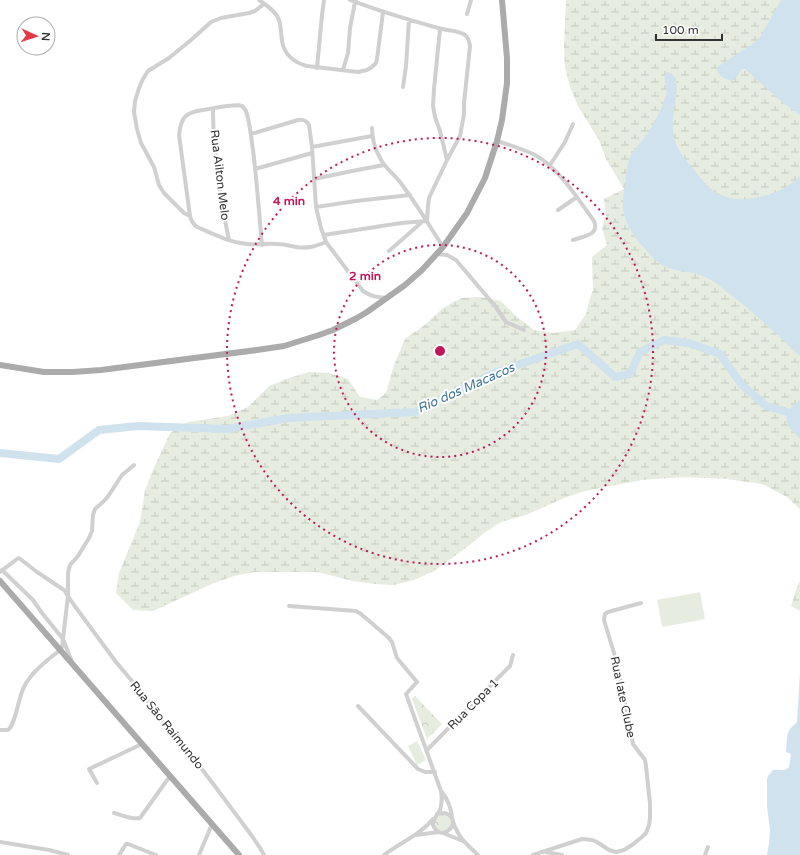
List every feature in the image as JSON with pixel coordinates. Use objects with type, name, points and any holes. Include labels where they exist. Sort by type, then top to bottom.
[{"type":"main road","points":[[0,365],[44,372],[73,372],[269,348],[294,343],[333,330],[358,318],[405,285],[422,270],[443,247],[467,213],[485,178],[502,120],[507,83],[507,58],[502,0]]},
{"type":"main road","points":[[0,581],[239,855]]},
{"type":"street","points":[[259,0],[276,14],[283,46],[290,57],[299,64],[317,68],[358,72],[367,70],[376,63],[383,12]]},
{"type":"street","points":[[317,68],[324,0]]},
{"type":"street","points":[[350,0],[409,20],[440,29],[461,33],[469,39],[470,46],[463,126],[460,136],[429,198],[425,222],[388,251]]},
{"type":"street","points":[[467,14],[471,0]]},
{"type":"street","points":[[343,70],[348,53],[350,28],[356,1]]},
{"type":"street","name":"Rua Ailton Melo","points":[[264,4],[255,11],[221,18],[211,22],[169,58],[148,71],[139,88],[135,101],[134,112],[137,130],[141,143],[154,167],[157,179],[164,194],[184,213],[190,216],[191,221],[197,227],[229,240],[246,244],[279,244],[308,248],[326,242]]},
{"type":"street","points":[[403,88],[409,20]]},
{"type":"street","points":[[440,29],[433,106],[447,160]]},
{"type":"street","points":[[190,216],[179,135],[182,120],[189,113],[195,111],[237,105],[241,106],[245,109],[251,134],[262,244]]},
{"type":"street","name":"Rua Ailton Melo","points":[[213,109],[213,131],[216,163],[229,240]]},
{"type":"street","points":[[251,134],[302,119],[309,124],[316,208],[318,220],[326,242],[363,291],[376,297],[387,298]]},
{"type":"street","points":[[550,165],[565,142],[573,124]]},
{"type":"street","points":[[372,128],[372,136],[379,158],[410,195],[425,222],[443,247]]},
{"type":"street","points":[[312,147],[372,136]]},
{"type":"street","points":[[497,141],[536,155],[556,171],[577,197],[596,225],[591,234],[573,240]]},
{"type":"street","points":[[255,169],[312,153]]},
{"type":"street","points":[[314,179],[352,170],[384,165]]},
{"type":"street","points":[[316,208],[410,195]]},
{"type":"street","points":[[558,210],[577,197]]},
{"type":"street","points":[[324,235],[401,223],[425,222]]},
{"type":"street","points":[[437,254],[447,255],[456,260],[491,301],[506,322],[524,330]]},
{"type":"street","points":[[0,730],[10,729],[14,721],[19,700],[25,685],[37,670],[60,650],[63,644],[68,596],[69,568],[89,538],[92,531],[95,509],[109,495],[122,475],[134,465]]},
{"type":"street","name":"Rua São Raimundo","points":[[1,571],[19,558],[62,588],[116,662],[217,789],[252,836],[264,855]]},
{"type":"street","points":[[1,571],[33,600],[63,639],[73,665]]},
{"type":"street","name":"Rua Iate Clube","points":[[533,855],[582,839],[592,840],[613,852],[620,852],[642,837],[648,829],[650,811],[646,766],[644,760],[633,744],[617,663],[604,620],[605,614],[612,610],[641,604]]},
{"type":"street","points":[[290,606],[353,610],[359,612],[392,642],[397,658],[417,682],[406,694],[441,791],[442,803],[433,821],[434,828],[441,833],[463,842]]},
{"type":"street","name":"Rua Copa 1","points":[[427,750],[510,666],[513,655]]},
{"type":"street","points":[[358,706],[418,769],[425,772],[435,772]]},
{"type":"street","points":[[96,783],[89,769],[142,744]]},
{"type":"street","points":[[114,813],[136,819],[140,818],[170,776]]},
{"type":"street","points":[[416,835],[441,833],[449,831],[452,828],[451,810],[441,791]]},
{"type":"street","points":[[384,855],[416,835],[436,816],[441,813],[445,813],[452,819],[463,842],[478,855]]},
{"type":"street","points":[[199,855],[212,824]]},
{"type":"street","points":[[0,842],[68,855]]},
{"type":"street","points":[[119,855],[126,844],[156,855]]},
{"type":"street","points":[[705,855],[708,847]]},
{"type":"street","points":[[388,855],[391,850]]},
{"type":"street","points":[[543,852],[562,855]]},
{"type":"green space","points":[[566,0],[800,0],[800,509],[787,497],[762,484],[727,479],[685,477],[642,480],[585,491],[564,498],[526,515],[501,522],[434,571],[414,580],[394,585],[374,584],[353,581],[317,572],[255,572],[234,576],[214,583],[153,611],[133,610],[116,593],[119,573],[140,522],[145,490],[170,433],[188,422],[228,416],[248,407],[269,386],[309,372],[329,373],[348,379],[360,397],[377,400],[386,393],[394,365],[405,339],[426,324],[443,308],[461,298],[481,297],[501,301],[516,316],[534,330],[554,333],[575,330],[586,314],[593,290],[592,257],[607,245],[602,228],[606,215],[604,199],[624,189],[606,159],[599,140],[578,106],[570,87],[565,68],[564,48]]},
{"type":"green space","points":[[800,581],[800,611],[791,606]]},
{"type":"green space","points":[[700,592],[705,619],[662,627],[657,600]]},
{"type":"green space","points":[[415,696],[442,724],[427,739],[412,699]]},
{"type":"green space","points":[[417,741],[426,760],[417,765],[408,746]]},
{"type":"green space","points":[[440,815],[446,815],[451,820],[449,829],[446,831],[440,831],[435,826],[435,820]]},
{"type":"water","points":[[781,0],[800,0],[800,115],[782,102],[745,69],[742,69],[732,81],[722,76],[717,70],[717,67],[757,41]]},
{"type":"water","points":[[667,72],[672,74],[677,84],[673,116],[676,142],[683,156],[711,189],[730,198],[750,199],[779,191],[800,176],[800,356],[737,299],[715,282],[702,275],[674,270],[657,262],[638,241],[627,224],[623,201],[626,173],[631,155],[652,127],[665,99],[667,92],[665,80]]},
{"type":"water","points":[[800,400],[800,438],[788,425],[786,416],[790,409]]},
{"type":"water","points":[[800,672],[800,855],[767,855],[770,830],[767,806],[767,779],[773,770],[783,770],[789,767],[791,754],[786,752],[787,739],[790,729],[797,722]]},
{"type":"waterway","name":"Rio dos Macacos","points":[[0,453],[59,459],[99,430],[138,426],[227,429],[288,418],[415,412],[494,373],[578,344],[615,377],[630,374],[640,352],[664,340],[689,343],[720,354],[742,385],[766,406],[787,412]]}]
